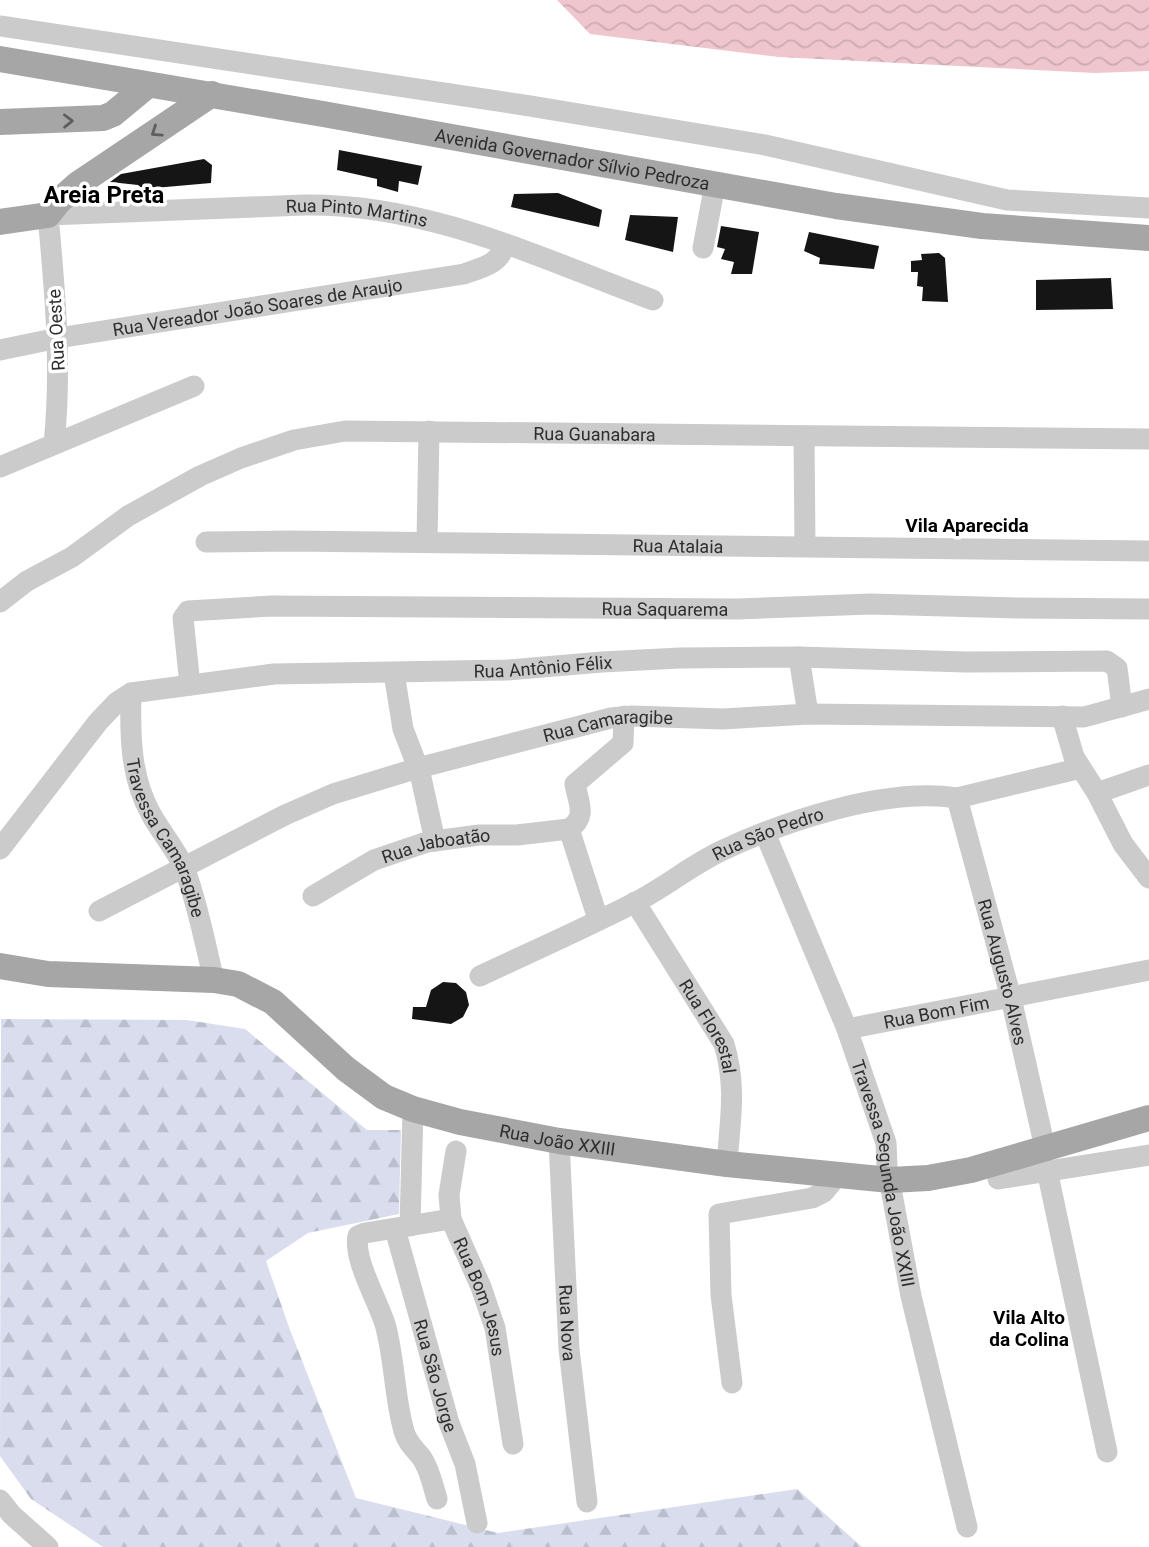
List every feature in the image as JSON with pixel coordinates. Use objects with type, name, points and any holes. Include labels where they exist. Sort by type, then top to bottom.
[{"type":"main road","name":"Avenida Governador Sílvio Pedroza","points":[[0,59],[212,94],[836,206],[982,226],[1149,238]]},
{"type":"main road","points":[[0,122],[103,118],[113,114],[148,85]]},
{"type":"main road","points":[[48,215],[78,184],[212,94]]},
{"type":"main road","name":"Rua Pinto Martins","points":[[0,222],[48,215]]},
{"type":"main road","name":"Rua João XXIII","points":[[0,966],[48,974],[214,979],[238,984],[273,1002],[360,1081],[384,1097],[413,1109],[460,1122],[559,1141],[727,1164],[890,1180],[928,1178],[1046,1159],[1149,1118]]},
{"type":"street","points":[[0,26],[530,106],[765,145],[1007,200],[1149,208]]},
{"type":"street","points":[[702,248],[715,184]]},
{"type":"street","name":"Rua Pinto Martins","points":[[48,215],[343,205],[432,220],[653,300]]},
{"type":"street","name":"Rua Oeste","points":[[48,215],[58,338],[58,403],[54,444]]},
{"type":"street","name":"Rua Vereador João Soares de Araujo","points":[[0,350],[58,338],[464,274],[494,262],[499,258],[504,245]]},
{"type":"street","points":[[0,467],[194,386]]},
{"type":"street","points":[[427,542],[429,431]]},
{"type":"street","name":"Rua Guanabara","points":[[0,602],[27,581],[72,557],[128,516],[200,476],[241,458],[294,440],[336,432],[1149,439]]},
{"type":"street","points":[[804,436],[805,546]]},
{"type":"street","name":"Rua Atalaia","points":[[206,542],[427,542],[1149,551]]},
{"type":"street","name":"Rua Saquarema","points":[[190,685],[183,618],[188,611],[299,606],[737,609],[896,604],[1149,609]]},
{"type":"street","points":[[799,657],[808,714]]},
{"type":"street","name":"Rua Antônio Félix","points":[[131,693],[274,674],[507,670],[667,659],[799,657],[953,662],[1107,661],[1117,668],[1122,707]]},
{"type":"street","points":[[394,673],[403,729],[418,768],[435,841]]},
{"type":"street","points":[[0,849],[98,722],[117,702],[131,693]]},
{"type":"street","name":"Travessa Camaragibe","points":[[131,693],[130,730],[140,790],[150,814],[184,868],[214,979]]},
{"type":"street","name":"Rua Camaragibe","points":[[99,911],[308,804],[418,768],[599,721],[624,716],[723,719],[808,714],[1093,715],[1149,699]]},
{"type":"street","points":[[598,919],[569,829],[579,821],[581,815],[575,784],[623,743],[624,716]]},
{"type":"street","points":[[1062,716],[1070,750],[1097,793],[1123,844],[1149,878]]},
{"type":"street","name":"Rua São Pedro","points":[[480,976],[635,902],[720,852],[765,832],[824,812],[915,796],[957,798],[1081,768]]},
{"type":"street","points":[[1097,793],[1149,775]]},
{"type":"street","name":"Rua Augusto Alves","points":[[957,798],[1011,998],[1107,1452]]},
{"type":"street","name":"Rua Jaboatão","points":[[313,896],[374,860],[435,841],[569,829]]},
{"type":"street","name":"Travessa Segunda João XXIII","points":[[765,832],[847,1029],[886,1143],[911,1296],[967,1527]]},
{"type":"street","name":"Rua Florestal","points":[[635,902],[724,1044],[732,1069],[733,1087],[727,1164]]},
{"type":"street","name":"Rua Bom Fim","points":[[847,1029],[1149,970]]},
{"type":"street","name":"Rua São Jorge","points":[[413,1109],[402,1227],[449,1423],[466,1464],[477,1523]]},
{"type":"street","name":"Rua Nova","points":[[559,1141],[569,1349],[587,1502]]},
{"type":"street","name":"Rua Bom Jesus","points":[[456,1151],[449,1195],[451,1219],[481,1287],[495,1328],[513,1444]]},
{"type":"street","points":[[999,1179],[1046,1159],[1149,1155]]},
{"type":"street","points":[[732,1383],[721,1295],[719,1213],[812,1198],[824,1192],[837,1176]]},
{"type":"street","points":[[437,1499],[426,1466],[408,1442],[404,1431],[385,1325],[359,1257],[358,1236],[451,1219]]},
{"type":"street","points":[[0,1500],[12,1515],[48,1547]]},
{"type":"green space","points":[[1,1019],[187,1020],[245,1029],[367,1130],[401,1130],[399,1214],[308,1233],[266,1261],[356,1498],[498,1533],[797,1489],[862,1547],[103,1547],[31,1499],[0,1456]]},
{"type":"water","points":[[557,0],[1149,0],[1149,71],[1095,73],[779,57],[590,34]]},
{"type":"building","points":[[339,150],[422,166],[418,185],[399,181],[398,192],[377,186],[377,179],[337,170]]},
{"type":"building","points":[[204,159],[212,165],[211,183],[143,189],[138,185],[110,182],[121,174]]},
{"type":"building","points":[[558,193],[602,210],[599,227],[511,207],[514,194]]},
{"type":"building","points":[[630,215],[678,217],[673,252],[625,240]]},
{"type":"building","points":[[721,226],[759,232],[752,274],[731,274],[734,262],[721,259],[725,249],[717,247]]},
{"type":"building","points":[[809,232],[879,246],[874,269],[819,264],[820,258],[804,251]]},
{"type":"building","points":[[939,253],[945,258],[948,302],[922,301],[923,287],[917,286],[918,272],[911,272],[911,261],[922,260],[921,254]]},
{"type":"building","points":[[1111,278],[1113,309],[1036,310],[1036,280]]},
{"type":"building","points":[[443,982],[456,983],[466,992],[469,1005],[463,1017],[451,1024],[412,1019],[413,1007],[426,1007],[431,990]]},
{"type":"district","name":"Areia Preta","points":[[104,195]]},
{"type":"district","name":"Vila Aparecida","points":[[967,525]]},
{"type":"district","name":"Vila Alto da Colina","points":[[1029,1328]]}]
